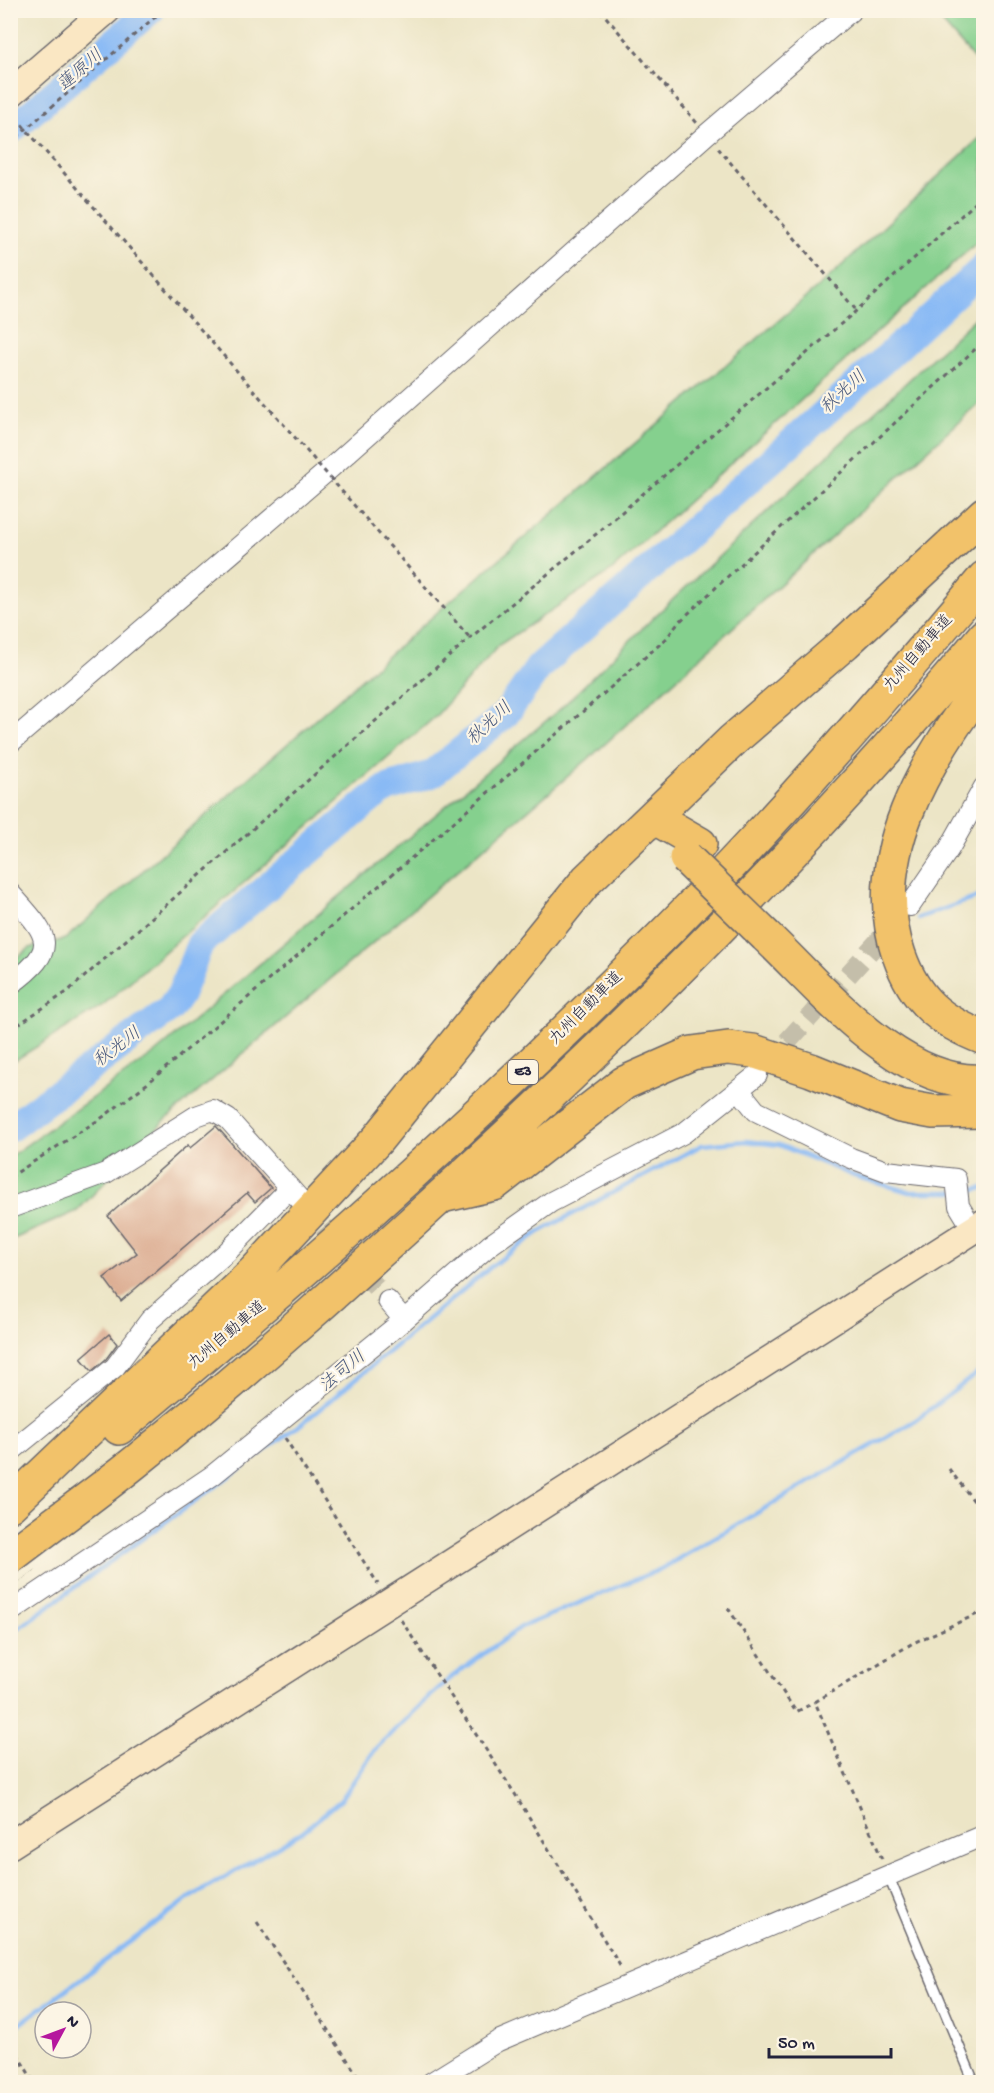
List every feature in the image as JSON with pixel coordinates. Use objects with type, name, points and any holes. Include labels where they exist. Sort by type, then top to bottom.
[{"type":"highway","points":[[10,1505],[254,1272],[376,1140],[587,880],[733,740],[845,643],[984,514]]},
{"type":"highway","name":"九州自動車道","points":[[10,1511],[111,1434],[243,1324],[382,1202],[526,1069],[671,927],[790,801],[984,578]]},
{"type":"highway","name":"E3","points":[[26,1575],[139,1460],[221,1391],[441,1197],[552,1095],[697,952],[825,817],[984,636]]},
{"type":"highway","points":[[984,683],[962,711],[922,777],[904,817],[892,861],[888,903],[893,938],[904,969],[920,998],[947,1023],[984,1038]]},
{"type":"highway","points":[[654,818],[693,851],[773,930],[871,1036],[921,1068],[968,1082],[984,1081]]},
{"type":"highway","points":[[773,930],[886,1025],[926,1051],[966,1062],[984,1063]]},
{"type":"highway","points":[[441,1197],[494,1184],[624,1083],[692,1053],[728,1048],[753,1051],[811,1070],[900,1106],[933,1112],[984,1112]]},
{"type":"street","points":[[10,94],[107,10]]},
{"type":"street","points":[[10,743],[325,473],[707,134],[852,10]]},
{"type":"street","points":[[910,906],[949,849],[984,787]]},
{"type":"street","points":[[10,893],[42,930],[45,944],[34,968],[10,985]]},
{"type":"street","points":[[10,1612],[26,1575],[213,1475],[404,1320],[490,1245],[551,1202],[684,1133],[757,1075]]},
{"type":"street","points":[[10,1845],[978,1226],[959,1206],[956,1179],[885,1171],[851,1158],[756,1111],[740,1090]]},
{"type":"street","points":[[10,1208],[106,1173],[196,1116],[213,1110],[228,1119],[304,1204]]},
{"type":"street","points":[[10,1452],[115,1367],[150,1320],[227,1252],[290,1188]]},
{"type":"street","points":[[388,1301],[404,1320]]},
{"type":"street","points":[[432,2082],[498,2041],[984,1835]]},
{"type":"lane","points":[[888,1875],[975,2082]]},
{"type":"path","points":[[10,143],[163,10]]},
{"type":"path","points":[[600,10],[856,311]]},
{"type":"path","points":[[10,111],[470,638]]},
{"type":"path","points":[[10,1030],[67,992],[470,638],[588,541],[856,311],[984,195]]},
{"type":"path","points":[[10,1177],[94,1123],[148,1083],[585,710],[667,638],[676,625],[709,594],[984,342]]},
{"type":"path","points":[[276,1424],[515,1794],[632,1985]]},
{"type":"path","points":[[949,1469],[984,1514]]},
{"type":"path","points":[[728,1608],[796,1712],[913,1643],[984,1611]]},
{"type":"path","points":[[815,1702],[888,1875]]},
{"type":"path","points":[[257,1922],[362,2082]]},
{"type":"path","points":[[17,2054],[34,2082]]},
{"type":"green space","points":[[932,11],[983,11],[983,69]]},
{"type":"green space","points":[[983,135],[983,237],[611,571],[499,645],[435,717],[103,1005],[11,1063],[11,962],[30,948],[65,939],[448,603],[825,281]]},
{"type":"green space","points":[[983,311],[983,400],[594,754],[163,1122],[77,1211],[11,1240],[11,1156],[155,1053],[560,709],[655,616]]},
{"type":"building","points":[[216,1126],[271,1188],[255,1202],[247,1193],[121,1301],[104,1278],[137,1253],[108,1216],[188,1145],[190,1148]]},
{"type":"building","points":[[109,1334],[117,1344],[106,1359],[92,1371],[81,1358]]},
{"type":"waterway","name":"蓮原川","points":[[10,131],[151,10]]},
{"type":"waterway","name":"秋光川","points":[[10,1128],[170,1009],[180,995],[200,944],[371,799],[387,788],[432,774],[506,714],[539,667],[885,359],[984,267]]},
{"type":"waterway","points":[[918,918],[984,895]]},
{"type":"waterway","name":"法司川","points":[[10,1634],[304,1422],[493,1265],[539,1232],[702,1145],[746,1141],[779,1145],[854,1176],[910,1192],[954,1192]]},
{"type":"waterway","points":[[962,1192],[984,1188]]},
{"type":"waterway","points":[[10,2031],[188,1899],[302,1832],[341,1800],[376,1748],[428,1698],[453,1676],[521,1627],[661,1569],[916,1420],[984,1368]]},
{"type":"tunnel","points":[[767,1064],[897,921]]},
{"type":"tunnel","points":[[304,1204],[388,1301]]},
{"type":"tunnel","points":[[10,1551],[28,1576]]}]
